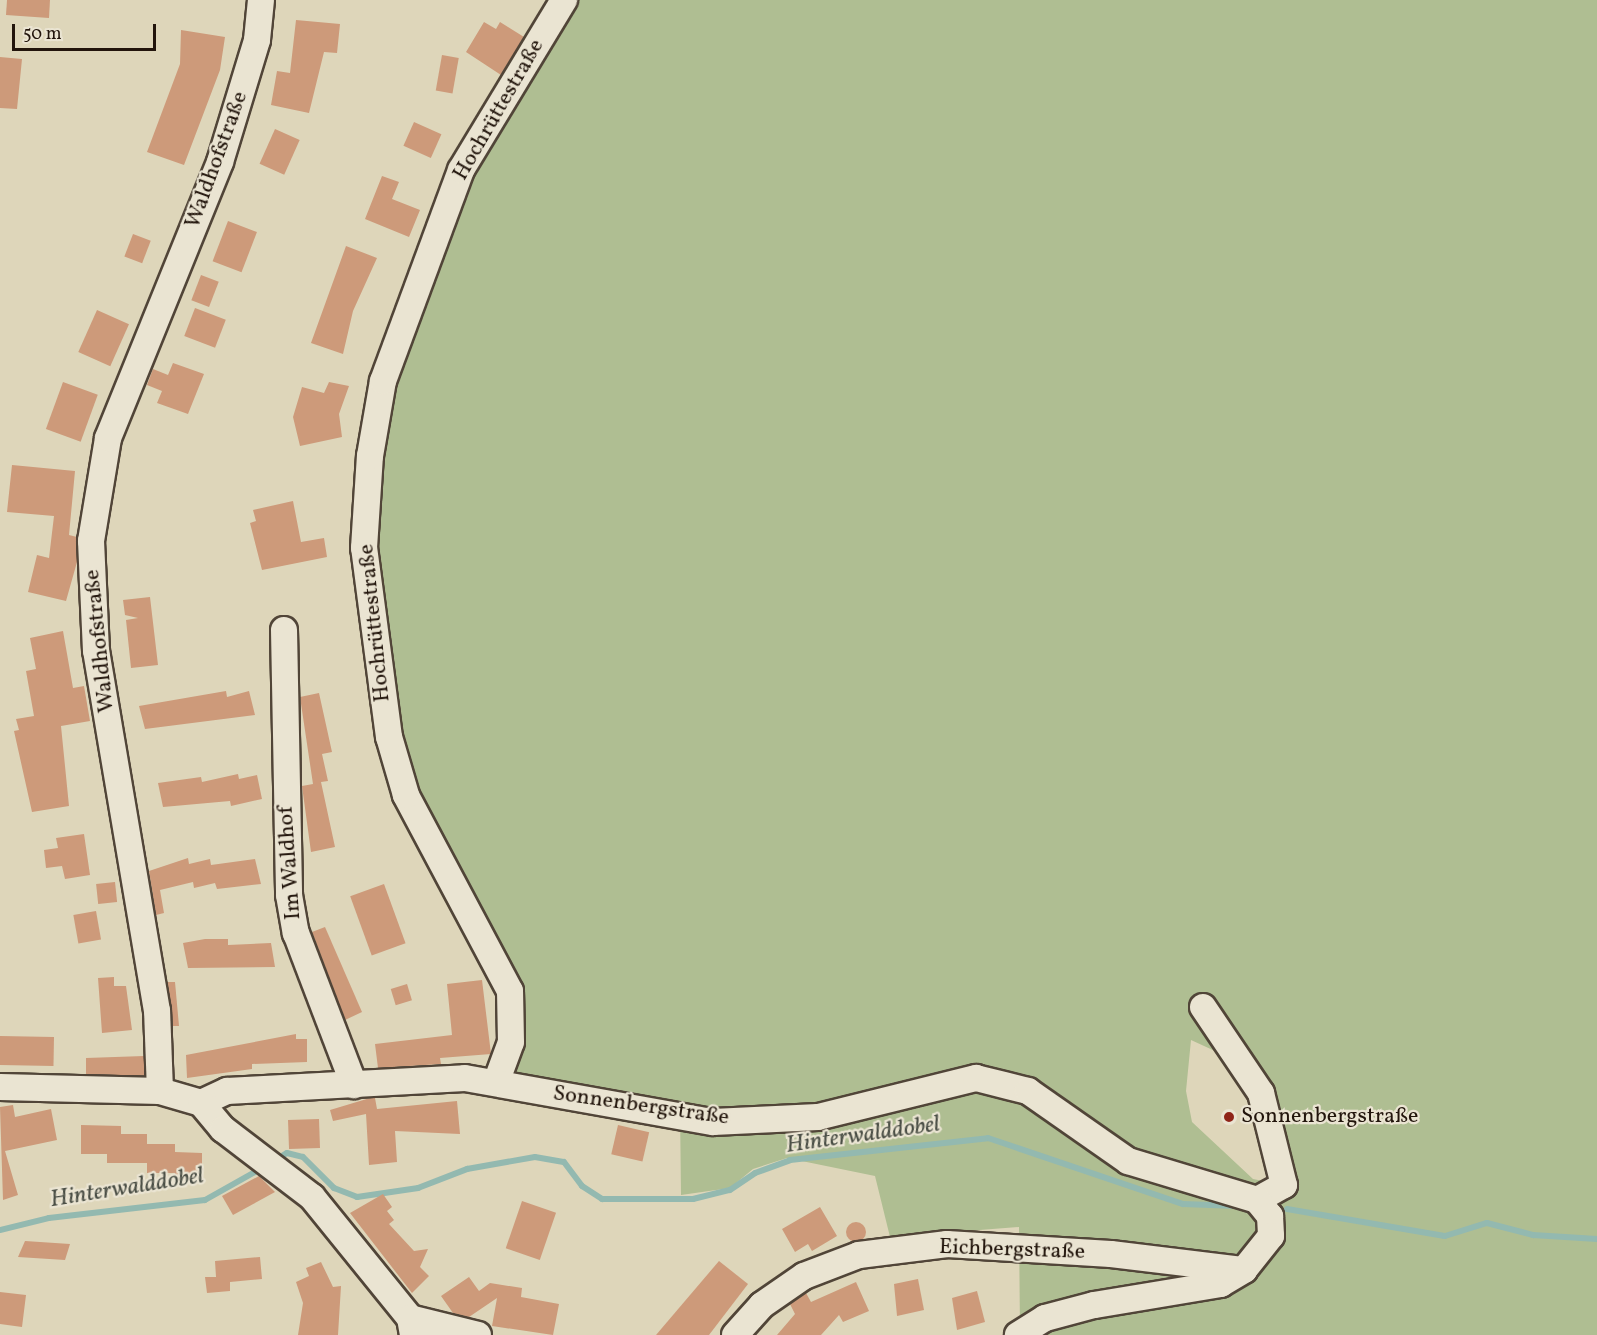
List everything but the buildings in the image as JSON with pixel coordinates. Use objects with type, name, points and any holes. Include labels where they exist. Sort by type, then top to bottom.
[{"type":"street","name":"Waldhofstraße","points":[[160,1091],[157,1011],[96,651],[92,541],[108,438],[220,162],[257,40],[261,0]]},
{"type":"street","name":"Hochrüttestraße","points":[[497,1080],[511,1042],[510,992],[406,795],[387,726],[365,537],[370,456],[383,381],[461,170],[564,0]]},
{"type":"street","name":"Im Waldhof","points":[[284,630],[289,895],[296,933],[354,1085]]},
{"type":"street","points":[[1018,1335],[1045,1318],[1221,1284],[1244,1270],[1271,1236],[1270,1216],[1257,1200],[1284,1185],[1261,1093],[1203,1007]]},
{"type":"street","name":"Sonnenbergstraße","points":[[201,1103],[227,1091],[497,1080],[559,1096],[713,1122],[818,1117],[976,1078],[1028,1091],[1128,1161],[1257,1200]]},
{"type":"street","points":[[0,1087],[160,1091],[201,1103],[223,1129],[271,1161],[361,1251],[412,1326],[478,1335]]},
{"type":"street","name":"Eichbergstraße","points":[[735,1335],[762,1305],[804,1276],[859,1255],[946,1244],[1244,1270]]},
{"type":"green space","points":[[549,0],[1597,0],[1597,1335],[1016,1335],[1020,1331],[1019,1227],[890,1237],[875,1176],[787,1158],[753,1169],[730,1188],[681,1195],[680,1109],[557,1089],[513,1071],[520,1049],[398,745],[372,558],[374,496],[398,359],[468,164]],"holes":[[[1191,1040],[1228,1057],[1261,1093],[1284,1185],[1253,1179],[1192,1122],[1186,1091]]]},
{"type":"waterway","name":"Hinterwalddobel","points":[[274,1161],[287,1153],[303,1157],[334,1188],[357,1197],[418,1188],[467,1169],[535,1157],[564,1162],[582,1186],[602,1199],[693,1199],[730,1190],[755,1173],[790,1160],[988,1138],[1183,1204],[1237,1206]]},
{"type":"waterway","name":"Hinterwalddobel","points":[[0,1230],[49,1218],[205,1200],[262,1168]]},
{"type":"waterway","name":"Hinterwalddobel","points":[[1287,1209],[1445,1236],[1487,1223],[1533,1235],[1597,1239]]},
{"type":"place","name":"Sonnenbergstraße","points":[[1229,1117]]}]
